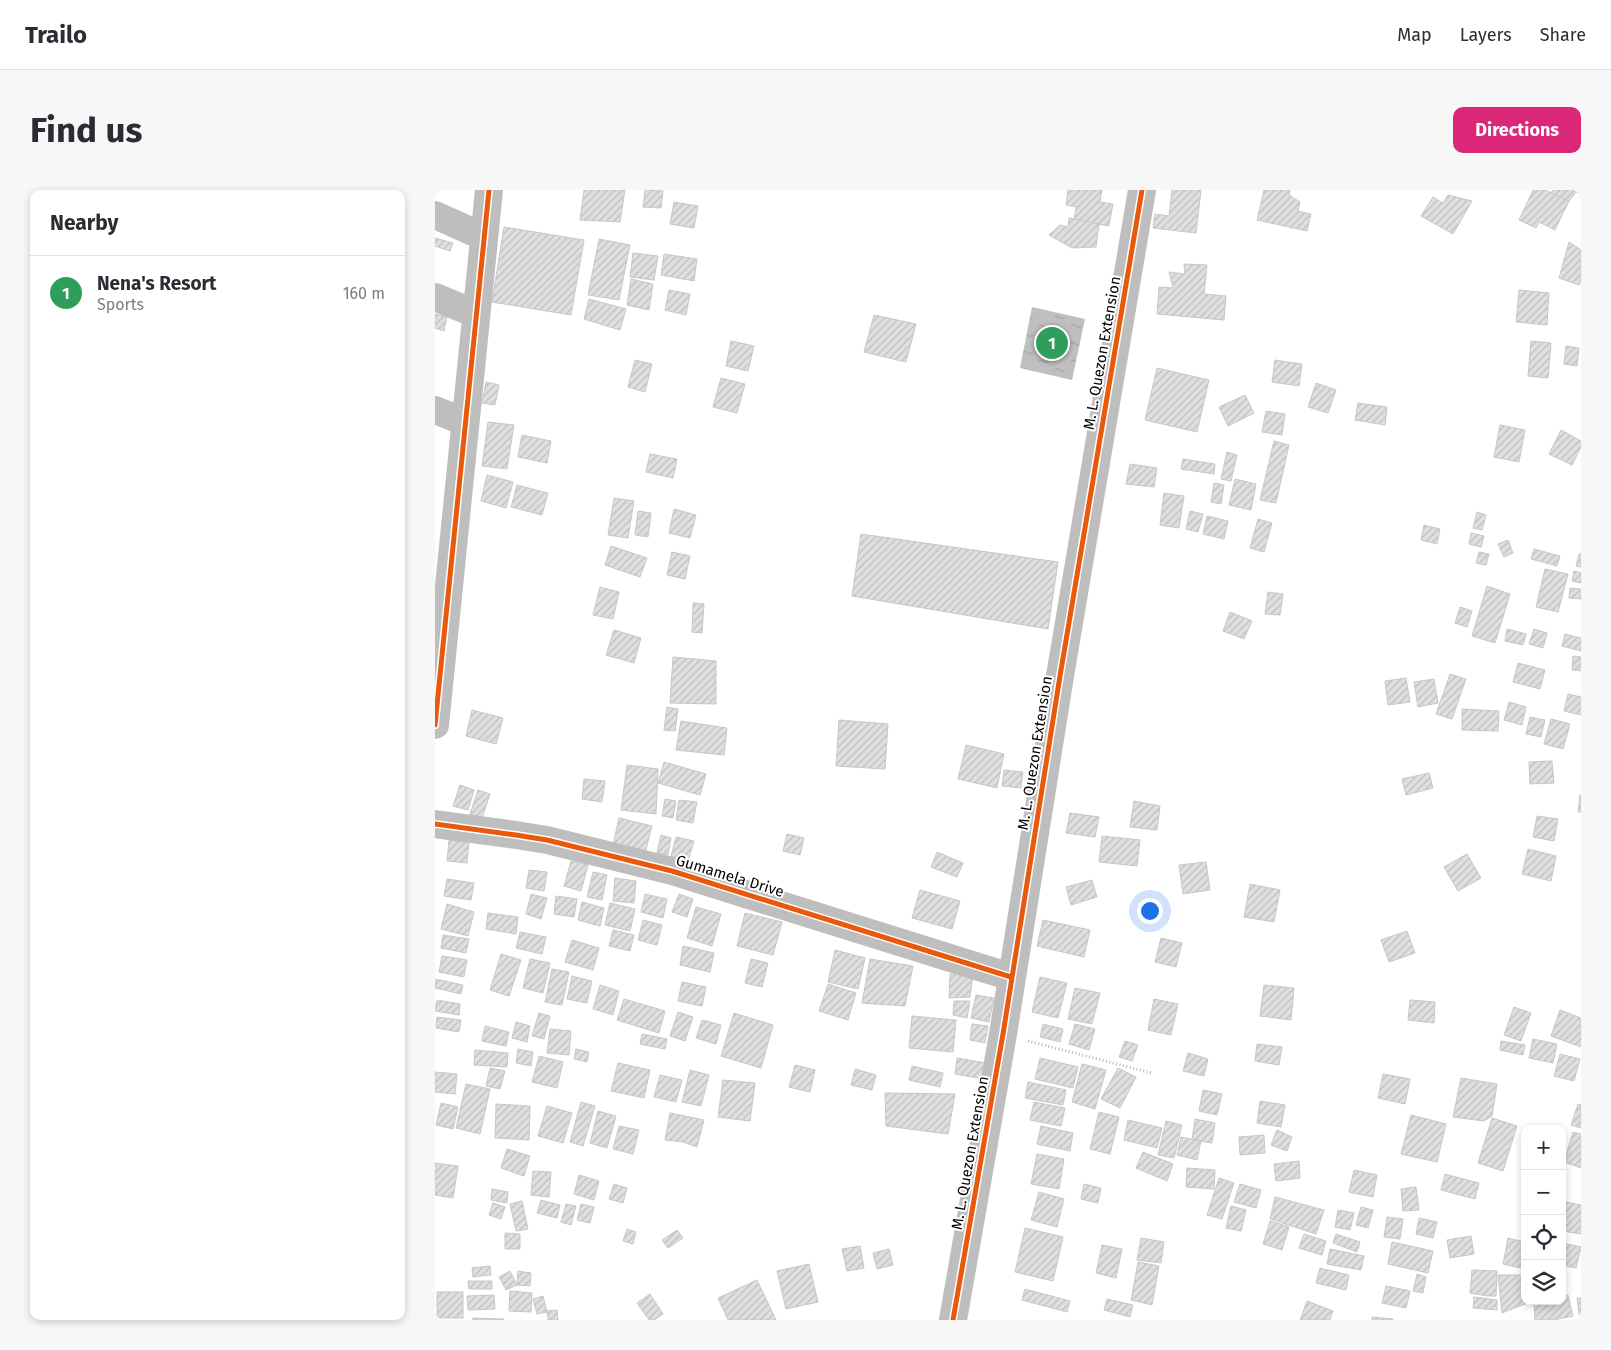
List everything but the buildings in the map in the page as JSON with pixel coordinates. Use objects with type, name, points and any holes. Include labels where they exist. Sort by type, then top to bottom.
[{"type":"street","points":[[435,725],[445,512],[465,422],[489,190]]},
{"type":"street","name":"M. L. Quezon Extension","points":[[953,1320],[1003,1034],[1142,190]]},
{"type":"street","points":[[435,215],[484,237]]},
{"type":"street","points":[[435,297],[476,314]]},
{"type":"street","points":[[435,410],[465,422]]},
{"type":"street","name":"Gumamela Drive","points":[[435,824],[516,834],[547,840],[672,871],[1011,977]]},
{"type":"path","points":[[1003,1034],[1152,1073]]},
{"type":"water","points":[[1032,307],[1085,319],[1072,380],[1020,368]]},
{"type":"cycle path","points":[[435,725],[489,190]]},
{"type":"cycle path","points":[[953,1320],[1003,1034],[1060,676],[1142,190]]},
{"type":"cycle path","points":[[435,824],[547,840],[672,871],[1011,977]]},
{"type":"place","name":"Nena's Resort","points":[[1052,343]]}]
